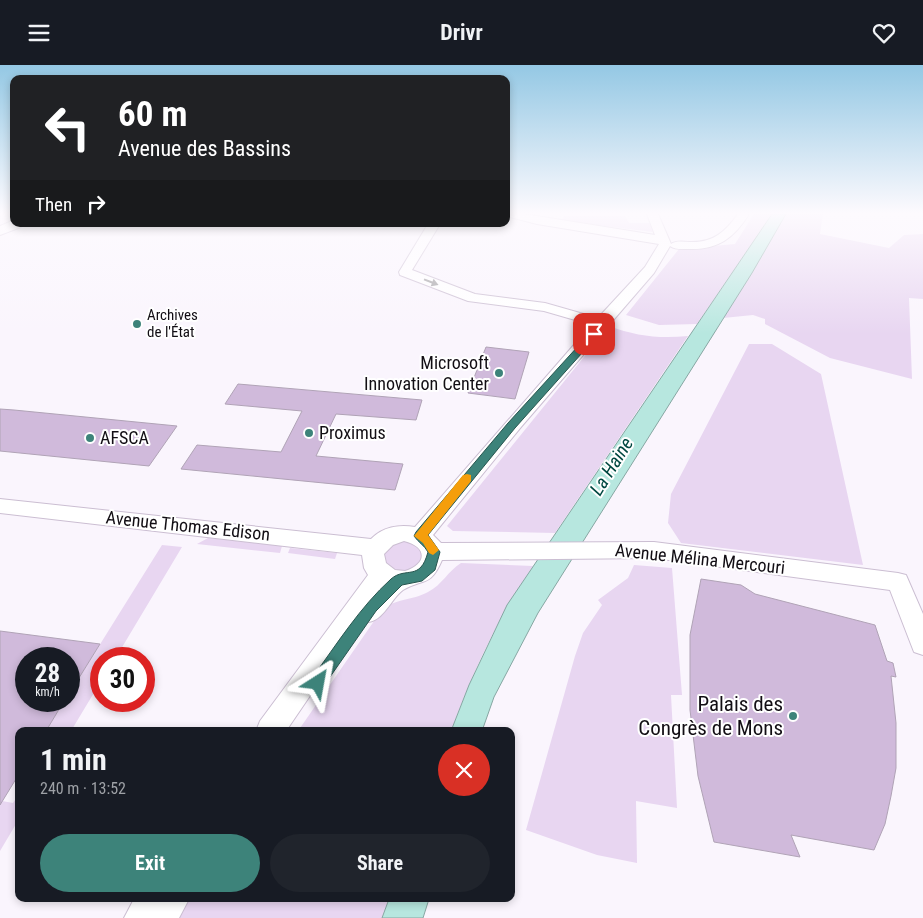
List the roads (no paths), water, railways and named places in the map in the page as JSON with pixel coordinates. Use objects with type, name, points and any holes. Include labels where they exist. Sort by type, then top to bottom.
[{"type":"street","points":[[416,254],[405,272],[473,298],[545,307],[596,322]]},
{"type":"street","points":[[427,544],[512,425],[596,322],[624,313],[661,254]]},
{"type":"street","name":"Avenue Thomas Edison","points":[[0,506],[376,548]]},
{"type":"street","points":[[412,533],[427,544],[434,559],[425,573],[408,580],[390,577],[373,562],[376,548],[381,542],[395,534],[412,533]]},
{"type":"street","name":"Avenue Mélina Mercouri","points":[[427,544],[501,550],[625,549],[662,551],[898,582],[923,644]]},
{"type":"street","points":[[273,727],[390,577]]},
{"type":"street","points":[[287,727],[372,607],[390,577]]},
{"type":"street","points":[[141,918],[152,902]]},
{"type":"street","points":[[159,918],[170,902]]},
{"type":"water","name":"La Haine","points":[[745,254],[763,254],[538,613],[494,697],[483,727],[453,727],[469,685],[507,605]]},
{"type":"water","points":[[388,902],[428,902],[423,918],[382,918]]},
{"type":"place","name":"Archives de l'État","points":[[137,324]]},
{"type":"place","name":"Microsoft Innovation Center","points":[[499,373]]},
{"type":"place","name":"Proximus","points":[[309,433]]},
{"type":"place","name":"AFSCA","points":[[90,438]]},
{"type":"place","name":"Palais des Congrès de Mons","points":[[793,716]]}]
